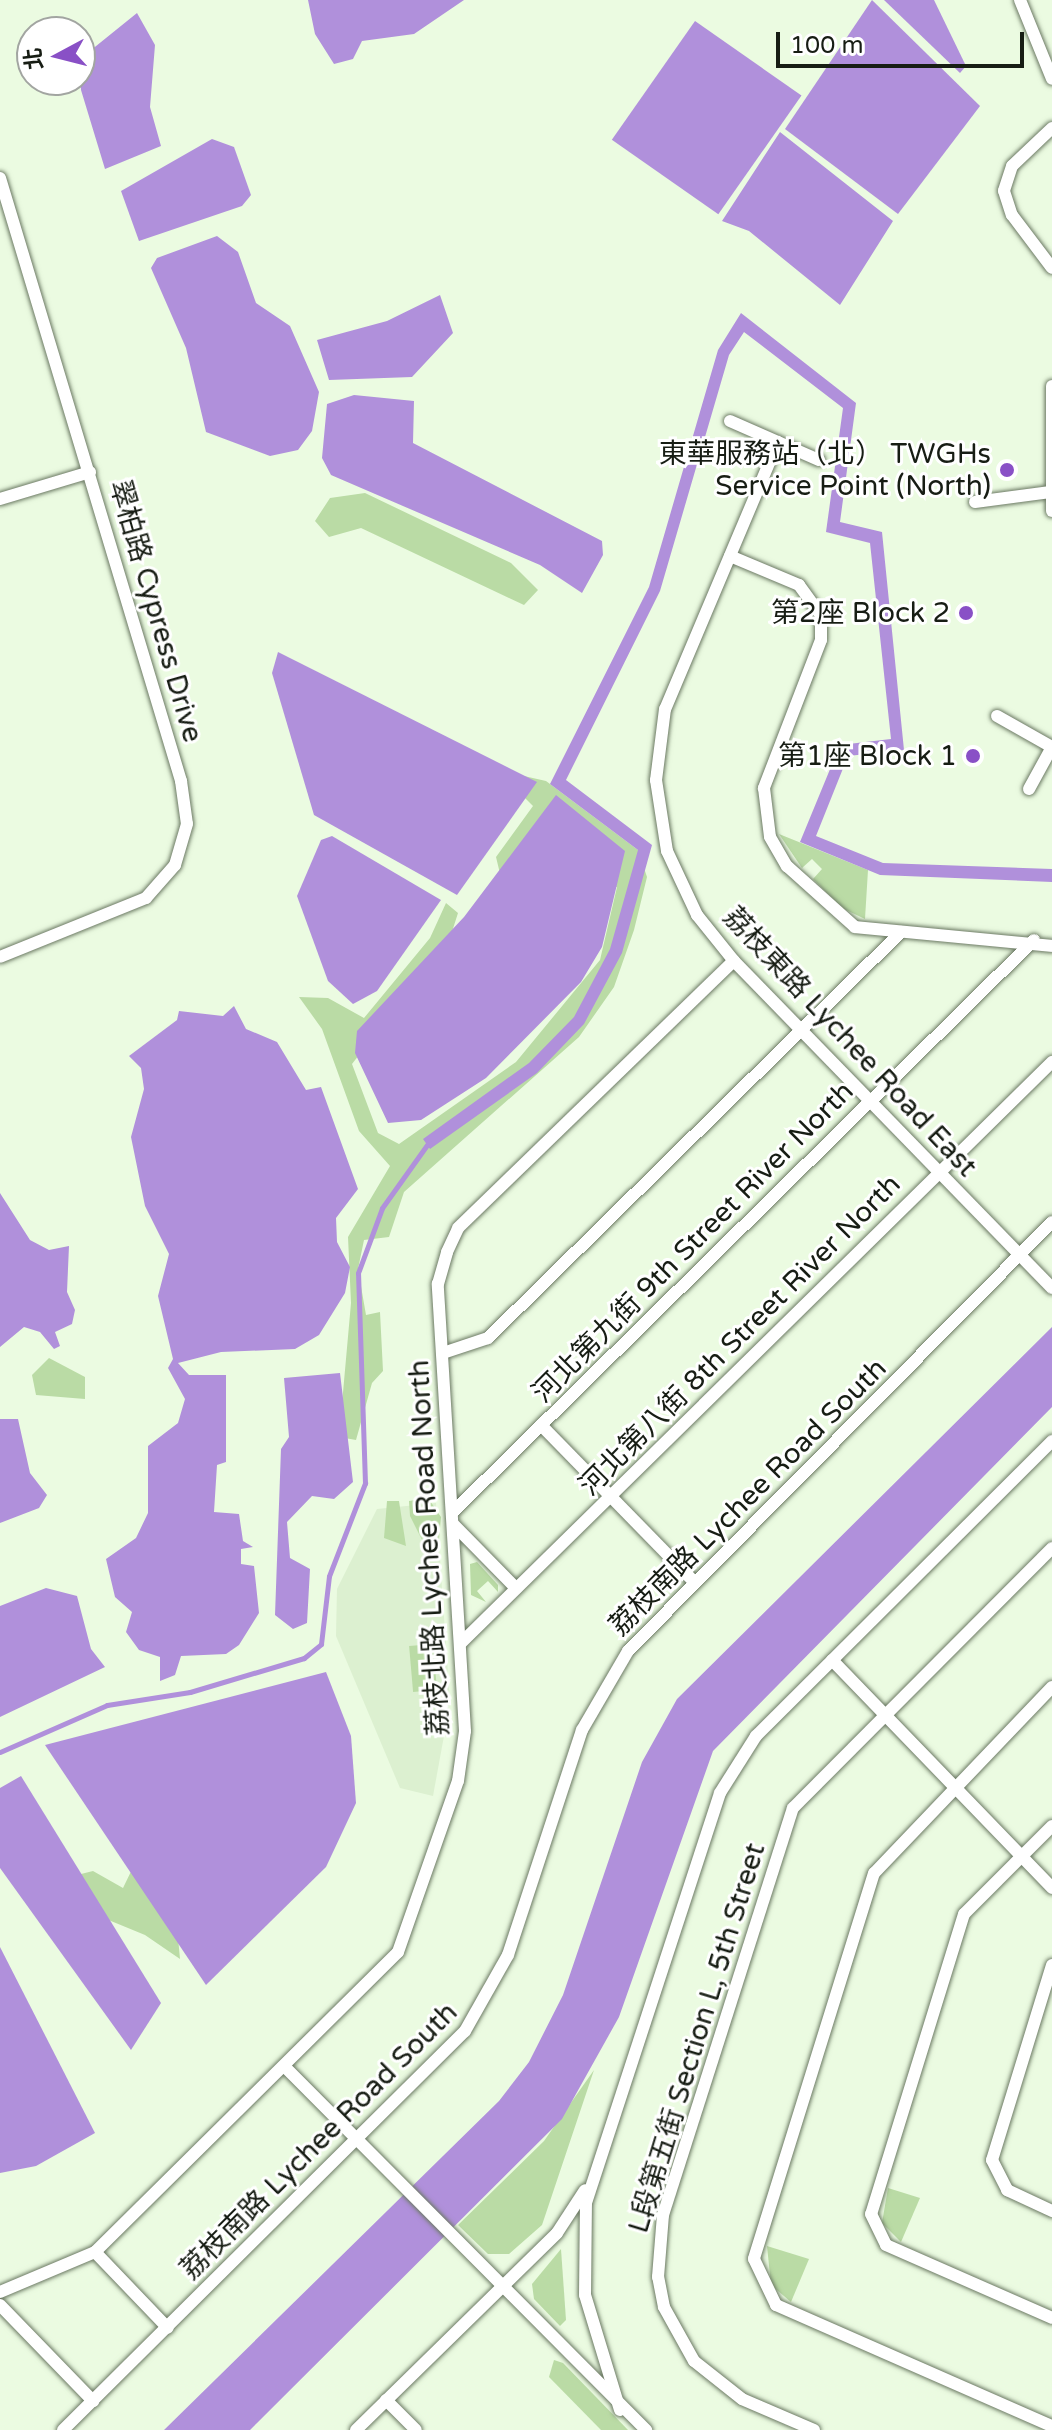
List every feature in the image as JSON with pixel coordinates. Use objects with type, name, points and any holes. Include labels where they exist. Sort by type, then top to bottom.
[{"type":"street","points":[[1020,0],[1052,79]]},
{"type":"street","points":[[1052,128],[1012,166],[1004,191],[1012,215],[1052,268]]},
{"type":"street","name":"翠柏路 Cypress Drive","points":[[0,178],[181,781],[187,824],[175,865],[146,898],[0,957]]},
{"type":"street","points":[[1052,386],[1052,511]]},
{"type":"street","points":[[730,421],[819,460]]},
{"type":"street","name":"荔枝東路 Lychee Road East","points":[[778,442],[665,709],[656,780],[675,873],[734,961],[1052,1288]]},
{"type":"street","points":[[0,499],[90,472]]},
{"type":"street","points":[[975,502],[1050,492]]},
{"type":"street","points":[[730,556],[799,585],[821,615],[821,640],[766,771],[770,837],[787,866],[836,916],[866,930],[1034,940],[1052,946]]},
{"type":"street","points":[[997,716],[1052,747],[1029,789]]},
{"type":"street","points":[[443,1353],[488,1338],[901,932]]},
{"type":"street","name":"河北第九街 9th Street River North","points":[[453,1518],[541,1425],[1034,940]]},
{"type":"street","name":"荔枝北路 Lychee Road North","points":[[0,2292],[95,2252],[387,1967],[413,1920],[462,1765],[461,1643],[438,1284],[458,1228],[734,961]]},
{"type":"street","name":"河北第八街 8th Street River North","points":[[461,1643],[1052,1062]]},
{"type":"street","name":"荔枝南路 Lychee Road South","points":[[63,2430],[359,2143],[483,2007],[595,1703],[647,1627],[1052,1222]]},
{"type":"street","points":[[541,1425],[693,1581]]},
{"type":"street","points":[[620,2410],[584,2284],[591,2181],[726,1778],[756,1736],[1052,1441]]},
{"type":"street","points":[[453,1518],[516,1588]]},
{"type":"street","name":"L段第五街 Section L, 5th Street","points":[[814,2430],[742,2399],[694,2361],[664,2307],[658,2246],[788,1820],[885,1715],[1052,1548]]},
{"type":"street","points":[[832,1660],[1052,1888]]},
{"type":"street","points":[[1052,1687],[953,1785],[874,1873],[758,2241],[757,2276],[776,2305],[791,2313],[1052,2426]]},
{"type":"street","points":[[1052,1826],[964,1914],[871,2214],[886,2245],[1052,2318]]},
{"type":"street","points":[[1052,1965],[992,2160],[1007,2190],[1052,2211]]},
{"type":"street","points":[[286,2068],[620,2410],[646,2430]]},
{"type":"street","points":[[356,2430],[557,2233],[591,2181]]},
{"type":"street","points":[[95,2252],[168,2328]]},
{"type":"street","points":[[0,2305],[93,2401]]},
{"type":"street","points":[[386,2400],[416,2430]]},
{"type":"shaded area","points":[[308,0],[464,0],[414,34],[362,41],[353,59],[334,64],[315,34]]},
{"type":"shaded area","points":[[872,0],[980,106],[898,214],[785,129]]},
{"type":"shaded area","points":[[884,0],[934,0],[966,66],[960,73]]},
{"type":"shaded area","points":[[137,13],[155,45],[150,107],[161,146],[105,169],[83,96],[96,96],[96,46]]},
{"type":"shaded area","points":[[695,21],[801,96],[718,214],[612,140]]},
{"type":"shaded area","points":[[780,132],[893,221],[840,305],[749,231],[722,221]]},
{"type":"shaded area","points":[[212,139],[234,147],[251,195],[242,206],[139,241],[121,191]]},
{"type":"shaded area","points":[[217,236],[238,252],[256,303],[290,326],[319,392],[312,431],[298,450],[270,456],[206,432],[186,348],[151,268],[157,258]]},
{"type":"shaded area","points":[[440,295],[453,333],[412,377],[329,380],[317,340],[387,321]]},
{"type":"shaded area","points":[[741,313],[856,403],[840,522],[882,532],[904,750],[848,756],[816,836],[883,863],[1052,869],[1052,882],[880,875],[800,842],[840,745],[891,739],[870,543],[826,532],[843,408],[744,332],[729,355],[660,591],[566,780],[652,845],[622,953],[584,1024],[537,1073],[430,1149],[423,1139],[529,1063],[574,1017],[610,949],[638,850],[550,784],[649,587],[718,350]]},
{"type":"shaded area","points":[[354,395],[414,401],[413,443],[602,541],[603,555],[582,593],[540,565],[331,475],[322,458],[327,404]]},
{"type":"shaded area","points":[[278,652],[537,782],[457,895],[314,815],[272,673]]},
{"type":"shaded area","points":[[556,795],[625,851],[602,947],[581,982],[486,1078],[421,1120],[388,1123],[355,1053],[357,1031],[464,917]]},
{"type":"shaded area","points":[[332,836],[441,900],[377,991],[353,1004],[328,981],[297,896],[321,840]]},
{"type":"shaded area","points":[[234,1006],[246,1029],[277,1042],[306,1090],[321,1087],[358,1189],[336,1218],[337,1242],[350,1267],[345,1293],[319,1335],[295,1349],[221,1352],[178,1363],[189,1375],[226,1375],[226,1462],[217,1465],[214,1512],[239,1514],[243,1541],[253,1547],[241,1549],[241,1564],[254,1566],[259,1613],[239,1645],[226,1654],[181,1656],[175,1675],[160,1681],[160,1657],[139,1650],[126,1632],[132,1612],[115,1597],[106,1559],[136,1538],[148,1513],[148,1446],[178,1423],[185,1399],[168,1368],[173,1359],[158,1296],[169,1254],[145,1206],[131,1137],[144,1089],[141,1068],[129,1056],[177,1020],[179,1011],[223,1016]]},
{"type":"shaded area","points":[[0,1193],[30,1240],[49,1250],[69,1246],[67,1292],[75,1310],[72,1324],[55,1332],[60,1346],[54,1349],[40,1332],[24,1327],[0,1347]]},
{"type":"shaded area","points":[[1052,1327],[1052,1407],[713,1751],[619,2017],[562,2119],[250,2430],[164,2430],[499,2101],[529,2062],[563,1995],[642,1762],[677,1699]]},
{"type":"shaded area","points":[[340,1373],[353,1482],[334,1499],[312,1496],[287,1522],[290,1558],[310,1569],[307,1623],[293,1629],[275,1615],[281,1449],[289,1437],[284,1378]]},
{"type":"shaded area","points":[[0,1419],[18,1419],[30,1473],[47,1495],[39,1508],[0,1523]]},
{"type":"shaded area","points":[[436,1503],[450,1703],[433,1796],[400,1788],[336,1636],[337,1589],[377,1509]]},
{"type":"shaded area","points":[[46,1588],[77,1596],[91,1649],[105,1667],[0,1717],[0,1606]]},
{"type":"shaded area","points":[[326,1672],[351,1736],[356,1803],[326,1867],[206,1985],[45,1745]]},
{"type":"shaded area","points":[[21,1776],[161,2003],[131,2050],[0,1868],[0,1788]]},
{"type":"shaded area","points":[[0,1947],[95,2133],[36,2166],[0,2173]]},
{"type":"green space","points":[[365,493],[511,563],[538,590],[524,605],[361,528],[329,537],[315,521],[330,498]]},
{"type":"green space","points":[[515,774],[546,781],[638,850],[647,877],[634,930],[614,987],[579,1037],[404,1192],[389,1237],[364,1240],[358,1269],[366,1315],[380,1312],[383,1371],[372,1383],[356,1440],[339,1437],[351,1303],[348,1237],[390,1166],[359,1131],[322,1029],[299,997],[328,998],[364,1018],[430,938],[446,903],[458,913],[450,938],[352,1064],[378,1133],[399,1144],[516,1062],[600,960],[617,887],[503,886],[496,857],[533,806],[514,787]]},
{"type":"green space","points":[[779,834],[868,870],[865,919],[842,908],[813,879],[822,869],[812,859],[802,868]]},
{"type":"green space","points":[[49,1358],[85,1377],[85,1399],[36,1395],[32,1375]]},
{"type":"green space","points":[[428,1498],[441,1517],[438,1551],[424,1544],[410,1516],[409,1501]]},
{"type":"green space","points":[[387,1501],[399,1501],[406,1546],[384,1538]]},
{"type":"green space","points":[[477,1562],[498,1585],[498,1592],[488,1581],[477,1591],[486,1602],[471,1595],[470,1564]]},
{"type":"green space","points":[[433,1644],[437,1690],[413,1692],[409,1646]]},
{"type":"green space","points":[[139,1855],[174,1894],[180,1959],[145,1935],[72,1905],[49,1882],[93,1871],[123,1888]]},
{"type":"green space","points":[[594,2070],[542,2225],[509,2254],[488,2254],[458,2225],[544,2141]]},
{"type":"green space","points":[[888,2188],[920,2198],[901,2242],[882,2223]]},
{"type":"green space","points":[[767,2246],[809,2259],[791,2302],[771,2285]]},
{"type":"green space","points":[[561,2249],[566,2320],[560,2326],[534,2299],[532,2284]]},
{"type":"green space","points":[[554,2360],[563,2363],[628,2430],[601,2430],[549,2377]]},
{"type":"waterway","points":[[0,1752],[107,1705],[190,1692],[304,1658],[321,1644],[329,1576],[365,1483],[358,1273],[382,1208],[429,1142]]},
{"type":"place","name":"東華服務站（北） TWGHs Service Point (North)","points":[[1007,470]]},
{"type":"place","name":"第2座 Block 2","points":[[966,613]]},
{"type":"place","name":"第1座 Block 1","points":[[973,756]]}]
